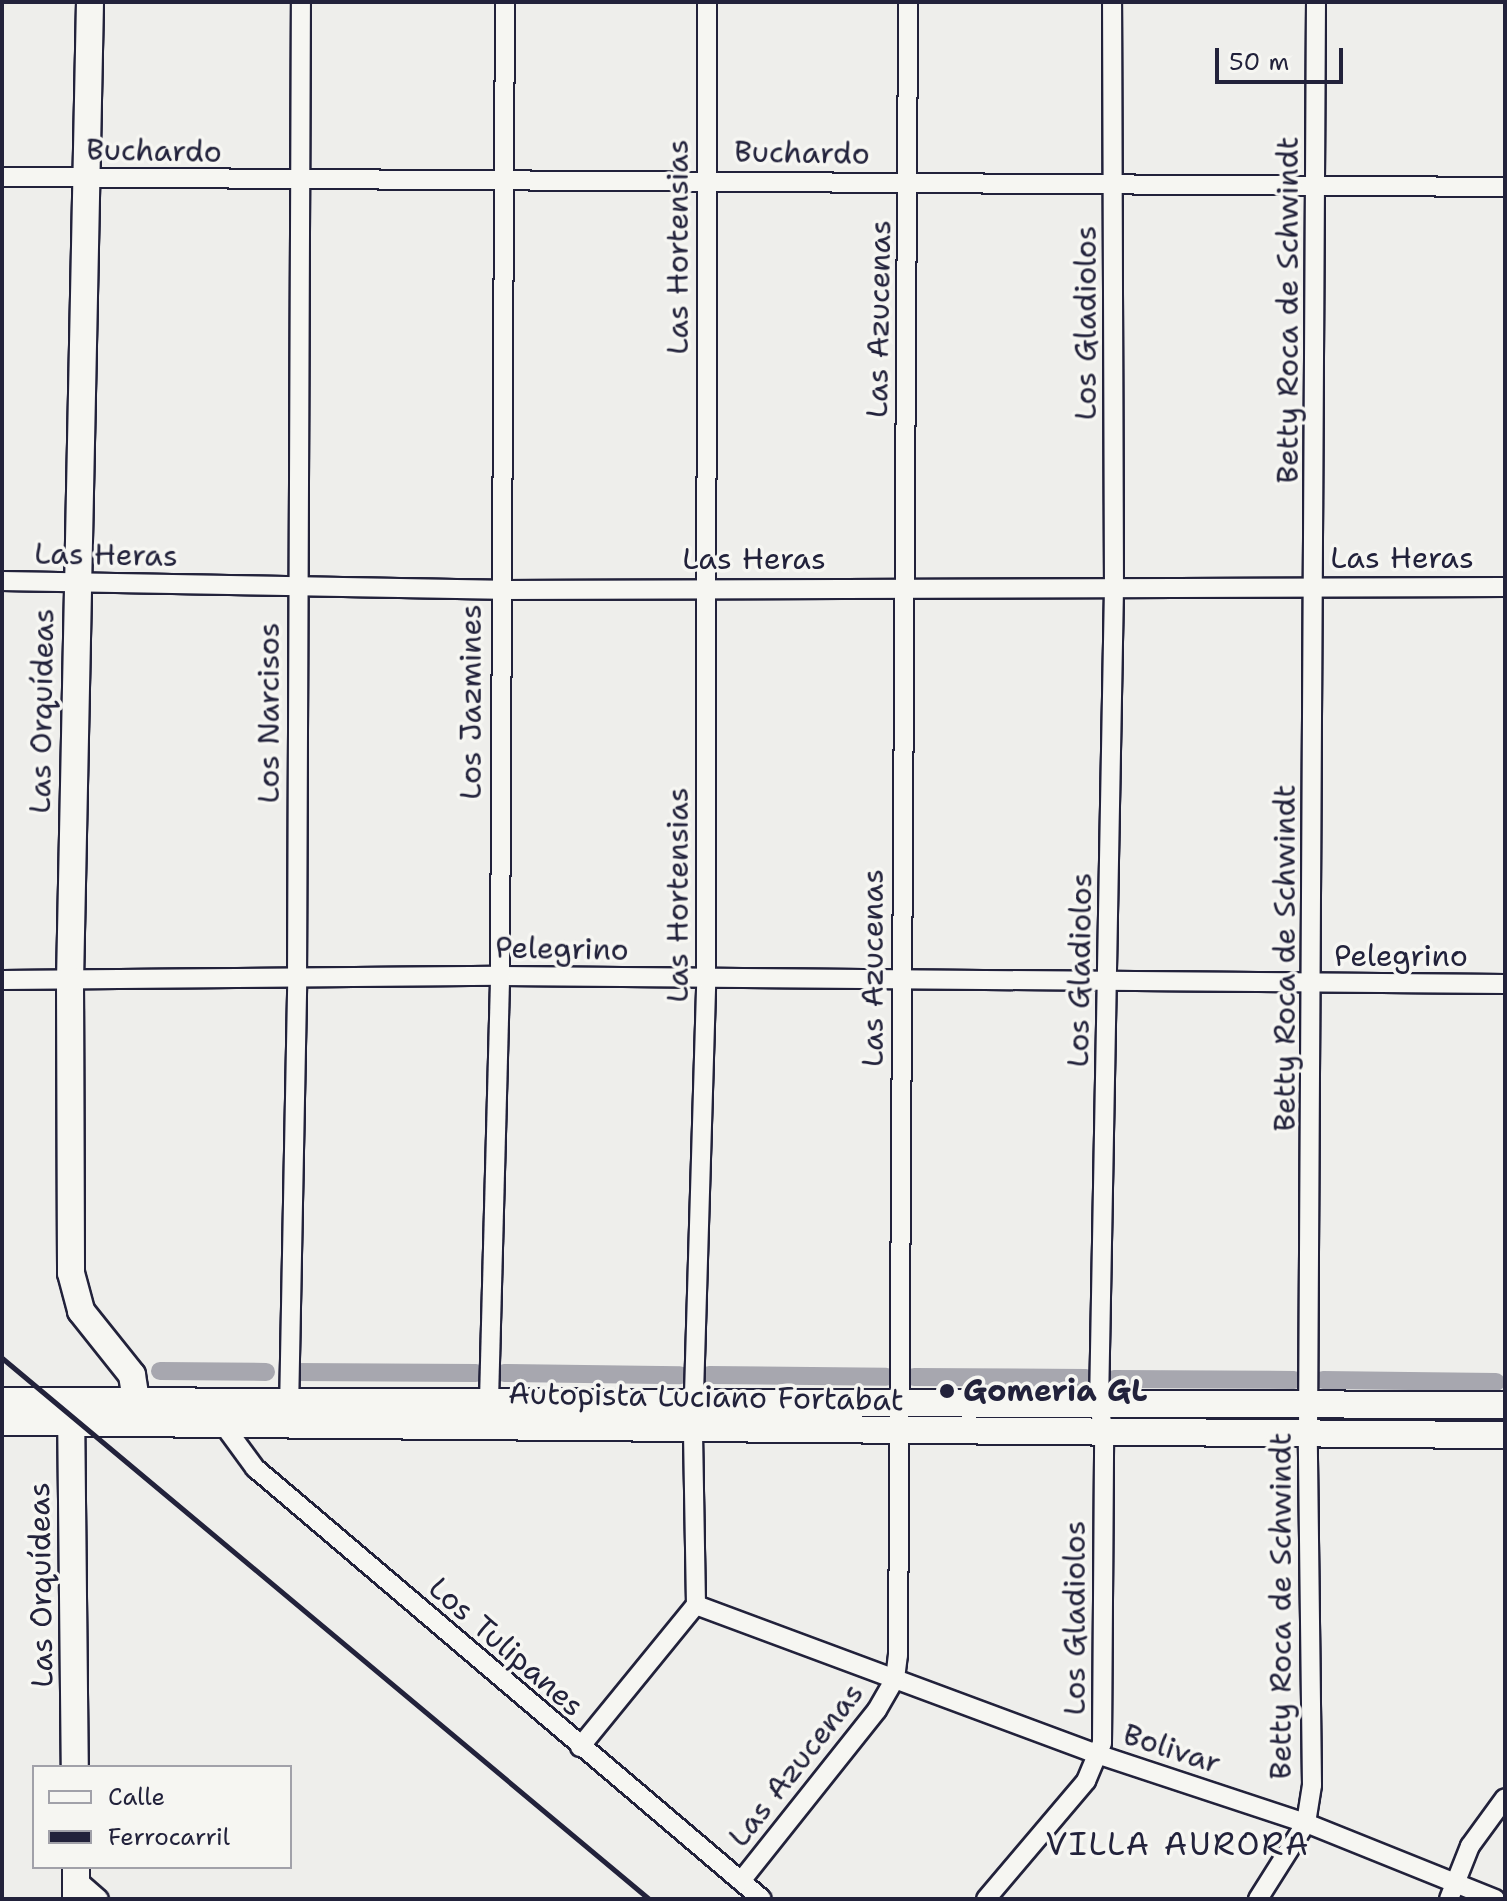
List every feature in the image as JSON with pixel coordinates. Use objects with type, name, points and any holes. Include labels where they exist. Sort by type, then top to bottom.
[{"type":"main road","name":"Las Orquídeas","points":[[90,2],[89,178],[76,583],[70,980],[73,1291],[81,1311],[132,1375],[136,1401]]},
{"type":"main road","name":"Autopista Luciano Fortabat","points":[[2,1401],[71,1412],[225,1427],[289,1412],[489,1401],[900,1431],[1505,1435]]},
{"type":"main road","name":"Autopista Luciano Fortabat","points":[[2,1422],[136,1401],[289,1412],[694,1416],[900,1403],[1505,1405]]},
{"type":"main road","name":"Las Orquídeas","points":[[71,1412],[75,1765]]},
{"type":"street","name":"Los Narcisos","points":[[289,1412],[297,980],[301,2]]},
{"type":"street","name":"Los Jazmines","points":[[489,1401],[500,976],[499,590],[505,2]]},
{"type":"street","name":"Las Hortensias","points":[[696,1605],[694,1416],[706,979],[707,2]]},
{"type":"street","name":"Las Azucenas","points":[[741,1881],[877,1710],[895,1679],[900,1431],[908,2]]},
{"type":"street","name":"Los Gladiolos","points":[[986,1899],[1086,1781],[1100,1755],[1104,1432],[1099,1406],[1114,591],[1112,2]]},
{"type":"street","name":"Betty Roca de Schwindt","points":[[1258,1899],[1306,1823],[1312,1785],[1308,1404],[1314,984],[1316,2]]},
{"type":"street","name":"Buchardo","points":[[2,177],[502,184],[706,180],[1114,186],[1505,187]]},
{"type":"street","name":"Las Heras","points":[[2,581],[499,590],[706,585],[1114,591],[1315,586],[1505,587]]},
{"type":"street","name":"Pelegrino","points":[[2,980],[500,976],[901,983],[1505,984]]},
{"type":"street","name":"Los Tulipanes","points":[[225,1427],[255,1468],[762,1899]]},
{"type":"street","name":"Bolivar","points":[[696,1605],[1100,1755],[1306,1823],[1451,1891],[1495,1899]]},
{"type":"street","points":[[580,1747],[696,1605]]},
{"type":"street","points":[[1451,1891],[1470,1846],[1505,1798]]},
{"type":"street","points":[[76,1882],[99,1899]]},
{"type":"waterway","points":[[160,1371],[266,1372]]},
{"type":"waterway","points":[[294,1372],[476,1373]]},
{"type":"waterway","points":[[504,1373],[680,1375]]},
{"type":"waterway","points":[[709,1375],[886,1377]]},
{"type":"waterway","points":[[914,1377],[1086,1378]]},
{"type":"waterway","points":[[1114,1379],[1294,1380]]},
{"type":"waterway","points":[[1323,1380],[1496,1382]]},
{"type":"railway","points":[[2,1358],[649,1899]]},
{"type":"place","name":"Gomeria GL","points":[[947,1391]]},
{"type":"district","name":"VILLA AURORA","points":[[1178,1844]]}]
